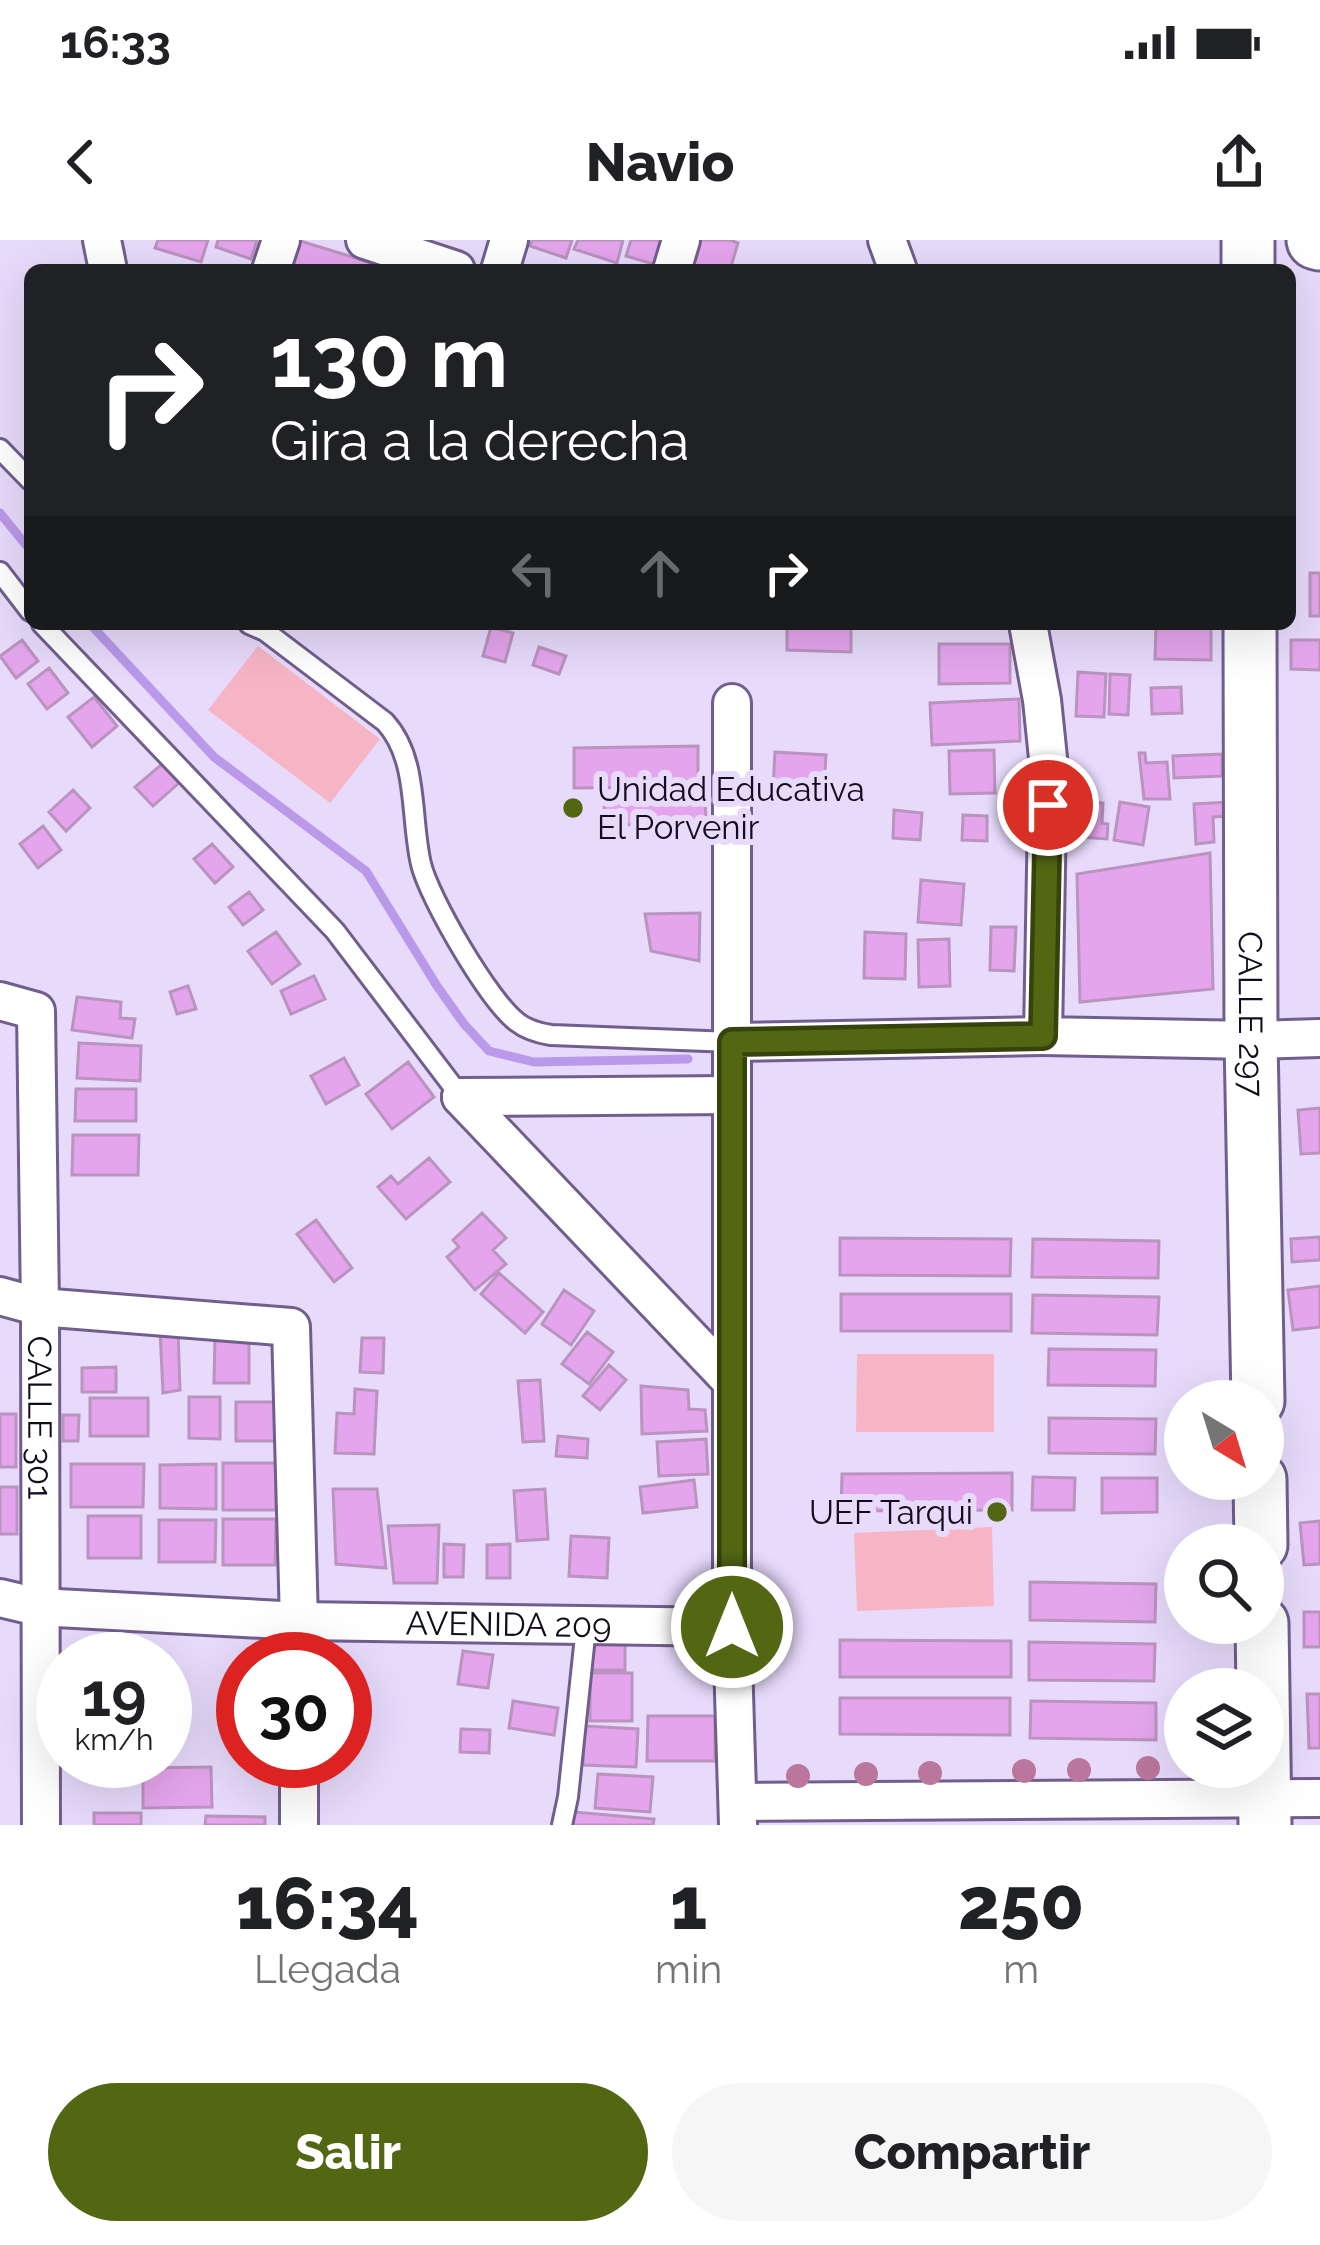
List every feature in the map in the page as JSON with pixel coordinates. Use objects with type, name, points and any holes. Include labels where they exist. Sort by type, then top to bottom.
[{"type":"street","points":[[365,240],[438,264]]},
{"type":"street","points":[[1029,630],[1048,758],[1043,1036]]},
{"type":"street","name":"CALLE 297","points":[[1250,630],[1258,1380]]},
{"type":"street","points":[[732,703],[732,1627],[738,1814],[1265,1812],[1320,1798]]},
{"type":"street","name":"CALLE 301","points":[[18,1006],[40,1307],[41,1825]]},
{"type":"street","points":[[732,1042],[1043,1036],[1320,1038]]},
{"type":"street","points":[[460,1097],[731,1095]]},
{"type":"street","points":[[460,1097],[731,1382]]},
{"type":"street","points":[[0,1296],[40,1307],[291,1327],[300,1632]]},
{"type":"street","name":"AVENIDA 209","points":[[0,1598],[38,1607],[300,1621],[732,1627]]},
{"type":"street","points":[[1262,1644],[1265,1812]]},
{"type":"street","points":[[299,1788],[299,1825]]},
{"type":"lane","points":[[0,449],[24,474]]},
{"type":"lane","points":[[0,572],[24,603]]},
{"type":"lane","points":[[48,630],[335,931],[460,1097]]},
{"type":"lane","points":[[263,630],[395,733],[409,773],[422,869],[460,944],[511,1017],[532,1032],[550,1036],[732,1042]]},
{"type":"lane","points":[[562,1825],[586,1627]]},
{"type":"shaded area","points":[[258,646],[380,739],[330,803],[208,710]]},
{"type":"shaded area","points":[[857,1354],[994,1354],[994,1432],[856,1432]]},
{"type":"shaded area","points":[[992,1527],[994,1606],[857,1611],[854,1533]]},
{"type":"building","points":[[158,240],[208,240],[201,262],[155,248]]},
{"type":"building","points":[[218,240],[257,240],[251,259],[216,247]]},
{"type":"building","points":[[297,240],[369,262],[368,264],[283,264]]},
{"type":"building","points":[[532,240],[572,240],[566,258],[530,246]]},
{"type":"building","points":[[578,240],[623,240],[617,263],[574,249]]},
{"type":"building","points":[[631,240],[672,240],[664,264],[626,256]]},
{"type":"building","points":[[700,240],[738,243],[732,264],[692,264]]},
{"type":"building","points":[[1310,573],[1320,573],[1320,616],[1310,616]]},
{"type":"building","points":[[490,630],[513,633],[505,662],[483,656]]},
{"type":"building","points":[[787,630],[851,630],[851,652],[787,650]]},
{"type":"building","points":[[1156,630],[1211,630],[1211,660],[1155,659]]},
{"type":"building","points":[[22,640],[38,661],[16,678],[0,656]]},
{"type":"building","points":[[1291,640],[1320,640],[1320,670],[1291,669]]},
{"type":"building","points":[[939,644],[1010,644],[1010,683],[939,684]]},
{"type":"building","points":[[539,647],[566,656],[559,674],[533,665]]},
{"type":"building","points":[[49,668],[68,693],[47,709],[28,684]]},
{"type":"building","points":[[1078,672],[1106,674],[1104,717],[1076,716]]},
{"type":"building","points":[[1110,674],[1130,675],[1128,715],[1109,714]]},
{"type":"building","points":[[1181,687],[1182,713],[1152,714],[1151,688]]},
{"type":"building","points":[[94,697],[117,726],[92,747],[68,717]]},
{"type":"building","points":[[1019,699],[1020,741],[932,745],[930,703]]},
{"type":"building","points":[[698,746],[698,787],[574,788],[574,748]]},
{"type":"building","points":[[994,750],[995,793],[950,794],[949,751]]},
{"type":"building","points":[[775,752],[826,755],[824,791],[773,787]]},
{"type":"building","points":[[1139,753],[1145,753],[1146,763],[1167,762],[1170,799],[1144,799]]},
{"type":"building","points":[[1222,754],[1222,776],[1174,778],[1173,756]]},
{"type":"building","points":[[162,764],[179,783],[153,806],[135,787]]},
{"type":"building","points":[[73,790],[90,808],[66,831],[49,812]]},
{"type":"building","points":[[705,793],[706,821],[605,826],[604,798]]},
{"type":"building","points":[[1082,802],[1103,803],[1107,839],[1079,837]]},
{"type":"building","points":[[1120,802],[1149,807],[1143,845],[1114,840]]},
{"type":"building","points":[[1230,802],[1231,816],[1213,817],[1214,842],[1196,844],[1194,804]]},
{"type":"building","points":[[894,810],[922,813],[920,840],[893,838]]},
{"type":"building","points":[[963,815],[987,816],[987,841],[962,840]]},
{"type":"building","points":[[43,826],[61,850],[38,868],[20,844]]},
{"type":"building","points":[[212,844],[233,867],[215,883],[194,859]]},
{"type":"building","points":[[1210,853],[1213,989],[1080,1002],[1077,874]]},
{"type":"building","points":[[921,880],[964,884],[961,925],[918,922]]},
{"type":"building","points":[[249,892],[263,910],[243,925],[229,907]]},
{"type":"building","points":[[700,913],[699,961],[651,951],[645,914]]},
{"type":"building","points":[[991,927],[1016,927],[1014,971],[990,970]]},
{"type":"building","points":[[276,932],[300,964],[272,984],[248,951]]},
{"type":"building","points":[[865,932],[906,934],[905,979],[864,978]]},
{"type":"building","points":[[949,939],[950,986],[919,987],[918,940]]},
{"type":"building","points":[[314,976],[325,999],[291,1014],[281,991]]},
{"type":"building","points":[[188,986],[196,1009],[177,1014],[170,992]]},
{"type":"building","points":[[77,997],[121,1002],[120,1018],[135,1019],[132,1038],[72,1030]]},
{"type":"building","points":[[79,1043],[141,1046],[140,1081],[77,1078]]},
{"type":"building","points":[[344,1058],[359,1085],[326,1104],[311,1076]]},
{"type":"building","points":[[408,1062],[434,1097],[392,1129],[366,1094]]},
{"type":"building","points":[[76,1089],[136,1089],[136,1121],[75,1121]]},
{"type":"building","points":[[1320,1108],[1320,1153],[1301,1154],[1298,1110]]},
{"type":"building","points":[[73,1135],[139,1135],[138,1175],[72,1175]]},
{"type":"building","points":[[429,1158],[450,1182],[406,1219],[378,1187],[391,1176],[398,1184]]},
{"type":"building","points":[[482,1213],[506,1238],[493,1250],[506,1264],[475,1290],[447,1257],[459,1247],[453,1240]]},
{"type":"building","points":[[316,1220],[352,1268],[334,1282],[297,1234]]},
{"type":"building","points":[[1320,1237],[1320,1260],[1292,1262],[1291,1239]]},
{"type":"building","points":[[840,1238],[1011,1239],[1010,1276],[840,1275]]},
{"type":"building","points":[[1033,1239],[1159,1241],[1158,1278],[1032,1277]]},
{"type":"building","points":[[499,1273],[543,1312],[525,1333],[481,1294]]},
{"type":"building","points":[[1320,1286],[1320,1327],[1293,1330],[1288,1290]]},
{"type":"building","points":[[564,1290],[594,1311],[571,1345],[542,1324]]},
{"type":"building","points":[[841,1294],[1011,1294],[1011,1331],[841,1331]]},
{"type":"building","points":[[1033,1295],[1159,1297],[1157,1335],[1032,1333]]},
{"type":"building","points":[[178,1329],[180,1390],[163,1393],[160,1330]]},
{"type":"building","points":[[587,1332],[613,1352],[589,1384],[562,1364]]},
{"type":"building","points":[[215,1337],[249,1337],[249,1383],[214,1383]]},
{"type":"building","points":[[362,1338],[384,1338],[383,1373],[360,1372]]},
{"type":"building","points":[[1049,1349],[1156,1350],[1155,1386],[1048,1385]]},
{"type":"building","points":[[609,1365],[626,1380],[600,1410],[583,1396]]},
{"type":"building","points":[[116,1367],[116,1392],[82,1392],[82,1368]]},
{"type":"building","points":[[540,1380],[544,1441],[523,1442],[518,1381]]},
{"type":"building","points":[[641,1386],[688,1390],[689,1409],[705,1410],[707,1431],[642,1434]]},
{"type":"building","points":[[355,1389],[377,1391],[374,1454],[335,1453],[337,1413],[354,1414]]},
{"type":"building","points":[[189,1397],[220,1397],[220,1439],[189,1438]]},
{"type":"building","points":[[90,1398],[148,1398],[148,1436],[90,1436]]},
{"type":"building","points":[[236,1402],[279,1402],[279,1441],[236,1441]]},
{"type":"building","points":[[0,1414],[16,1414],[16,1467],[0,1467]]},
{"type":"building","points":[[63,1415],[79,1415],[78,1441],[63,1441]]},
{"type":"building","points":[[1049,1418],[1156,1419],[1155,1454],[1049,1453]]},
{"type":"building","points":[[558,1436],[588,1439],[587,1458],[556,1456]]},
{"type":"building","points":[[706,1439],[708,1474],[659,1476],[657,1442]]},
{"type":"building","points":[[223,1463],[276,1463],[276,1510],[223,1510]]},
{"type":"building","points":[[71,1464],[144,1464],[143,1507],[71,1507]]},
{"type":"building","points":[[216,1464],[216,1509],[160,1508],[160,1465]]},
{"type":"building","points":[[1012,1473],[1012,1510],[841,1511],[842,1474]]},
{"type":"building","points":[[1033,1477],[1075,1478],[1074,1510],[1032,1510]]},
{"type":"building","points":[[1102,1478],[1157,1478],[1157,1512],[1102,1513]]},
{"type":"building","points":[[694,1480],[697,1507],[643,1513],[640,1487]]},
{"type":"building","points":[[0,1487],[17,1487],[17,1534],[0,1534]]},
{"type":"building","points":[[333,1489],[377,1489],[386,1568],[336,1564]]},
{"type":"building","points":[[545,1489],[548,1539],[517,1541],[514,1491]]},
{"type":"building","points":[[88,1516],[141,1516],[141,1558],[88,1558]]},
{"type":"building","points":[[223,1519],[276,1519],[275,1565],[223,1565]]},
{"type":"building","points":[[159,1520],[216,1520],[215,1562],[159,1562]]},
{"type":"building","points":[[1320,1521],[1320,1564],[1304,1565],[1300,1523]]},
{"type":"building","points":[[439,1525],[437,1583],[394,1583],[388,1526]]},
{"type":"building","points":[[571,1536],[609,1538],[607,1578],[569,1576]]},
{"type":"building","points":[[444,1544],[464,1545],[463,1577],[444,1577]]},
{"type":"building","points":[[510,1544],[510,1578],[487,1578],[487,1545]]},
{"type":"building","points":[[1030,1582],[1156,1584],[1155,1622],[1030,1620]]},
{"type":"building","points":[[1304,1612],[1320,1612],[1320,1647],[1304,1647]]},
{"type":"building","points":[[598,1632],[625,1633],[625,1670],[590,1670]]},
{"type":"building","points":[[840,1640],[1011,1641],[1011,1677],[840,1677]]},
{"type":"building","points":[[1029,1642],[1155,1644],[1154,1681],[1029,1680]]},
{"type":"building","points":[[687,1645],[707,1646],[707,1666],[687,1665]]},
{"type":"building","points":[[463,1651],[493,1655],[488,1688],[458,1684]]},
{"type":"building","points":[[590,1673],[632,1673],[632,1721],[590,1721]]},
{"type":"building","points":[[1307,1694],[1320,1694],[1320,1748],[1309,1748]]},
{"type":"building","points":[[840,1698],[1010,1698],[1010,1735],[840,1734]]},
{"type":"building","points":[[513,1701],[558,1708],[554,1735],[509,1728]]},
{"type":"building","points":[[1031,1701],[1156,1703],[1156,1740],[1030,1738]]},
{"type":"building","points":[[648,1716],[715,1716],[715,1761],[647,1761]]},
{"type":"building","points":[[585,1726],[638,1729],[636,1767],[583,1765]]},
{"type":"building","points":[[461,1729],[490,1730],[489,1753],[460,1752]]},
{"type":"building","points":[[192,1767],[211,1767],[212,1807],[143,1808],[143,1788],[192,1788]]},
{"type":"building","points":[[598,1774],[653,1777],[650,1812],[595,1808]]},
{"type":"building","points":[[574,1812],[654,1819],[653,1825],[573,1825]]},
{"type":"building","points":[[94,1813],[141,1813],[141,1825],[94,1825]]},
{"type":"building","points":[[206,1816],[265,1817],[265,1825],[205,1825]]},
{"type":"waterway","points":[[0,513],[24,543]]},
{"type":"waterway","points":[[96,630],[214,757],[366,871],[437,986],[489,1051],[534,1062],[688,1059]]},
{"type":"place","name":"Unidad Educativa El Porvenir","points":[[573,808]]},
{"type":"place","name":"UEF Tarqui","points":[[997,1512]]},
{"type":"route","points":[[732,1627],[732,1042],[1043,1036],[1048,805]]}]
